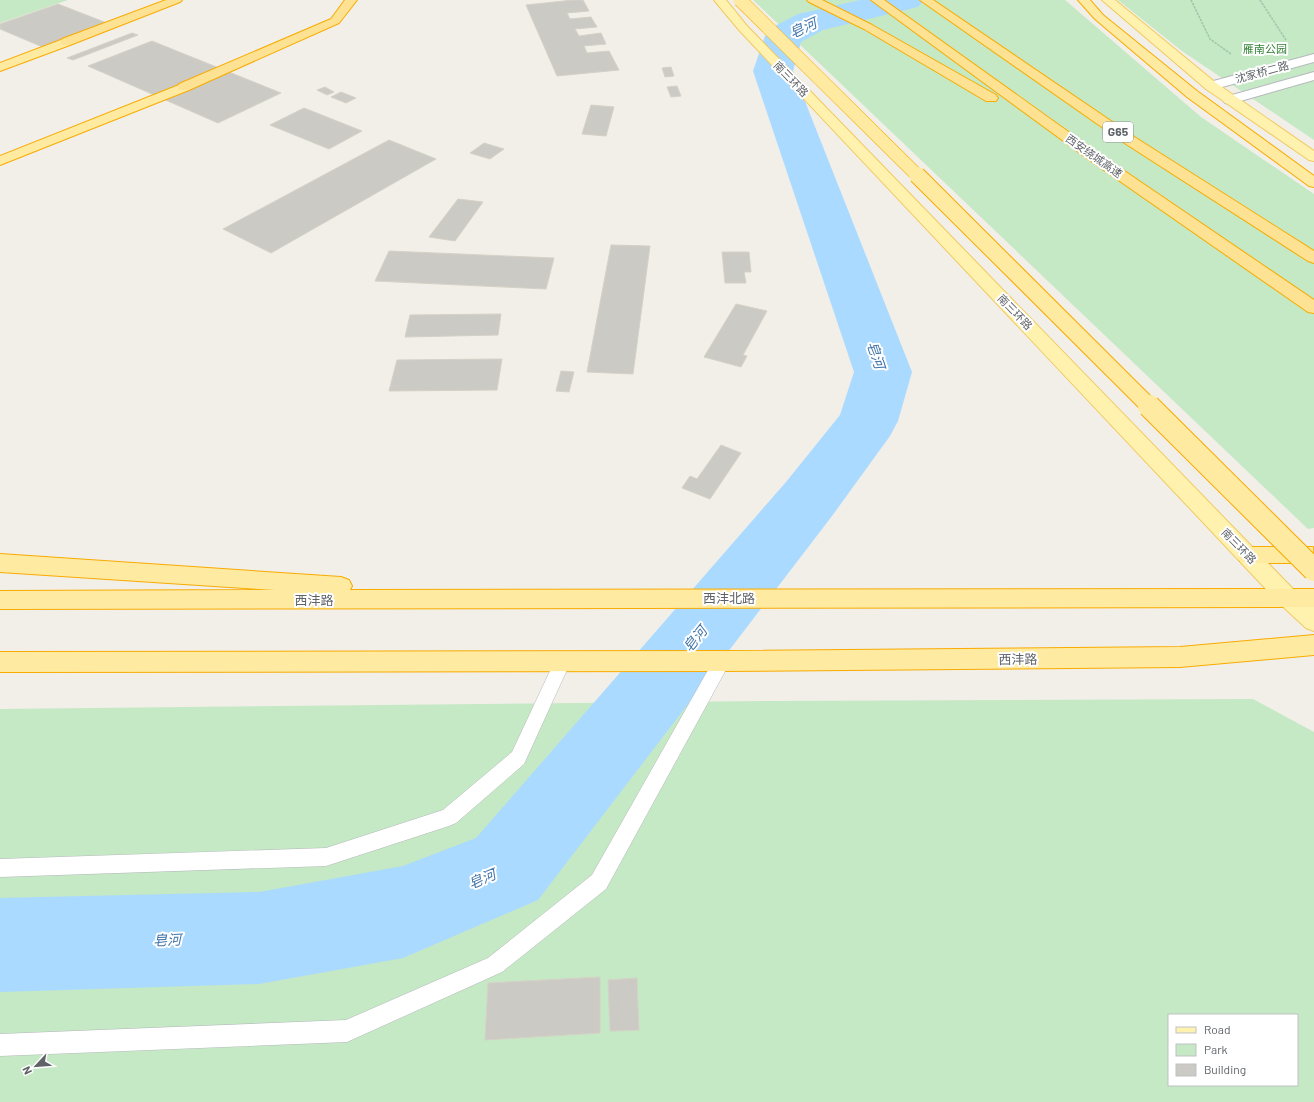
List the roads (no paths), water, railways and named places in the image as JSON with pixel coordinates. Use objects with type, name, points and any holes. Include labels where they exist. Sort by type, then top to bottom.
[{"type":"highway","points":[[0,67],[176,0]]},
{"type":"highway","points":[[0,162],[184,87],[335,21],[351,0]]},
{"type":"highway","name":"南三环路","points":[[740,0],[1314,570]]},
{"type":"highway","points":[[813,0],[868,27],[1093,156]]},
{"type":"highway","name":"西安绕城高速","points":[[877,0],[1093,156],[1314,308]]},
{"type":"highway","name":"G65","points":[[926,0],[1131,141],[1314,258]]},
{"type":"highway","points":[[1084,0],[1098,17],[1192,94],[1314,183]]},
{"type":"highway","points":[[1248,555],[1314,555]]},
{"type":"highway","points":[[0,563],[530,600]]},
{"type":"highway","name":"西沣北路","points":[[628,598],[1288,598]]},
{"type":"highway","name":"西沣路","points":[[0,600],[530,600],[628,598]]},
{"type":"highway","points":[[1288,598],[1314,598]]},
{"type":"highway","name":"西沣路","points":[[722,661],[1180,657],[1314,644]]},
{"type":"highway","points":[[0,662],[722,661]]},
{"type":"main road","name":"南三环路","points":[[720,0],[743,28],[886,178],[1288,598],[1314,621]]},
{"type":"main road","points":[[1108,0],[1211,86],[1314,157]]},
{"type":"street","name":"沈家桥二路","points":[[1211,86],[1314,58]]},
{"type":"street","name":"沈家桥二路","points":[[1230,100],[1314,76]]},
{"type":"lane","points":[[0,868],[326,857],[449,817],[518,758],[563,661]]},
{"type":"lane","points":[[0,1045],[347,1031],[496,965],[599,882],[722,661]]},
{"type":"waterway","name":"皂河","points":[[0,945],[259,938],[403,912],[507,869],[809,499],[868,421],[883,372],[773,71],[784,36],[811,22],[906,0]]},
{"type":"park label","name":"雁南公园","points":[[1265,49]]}]
